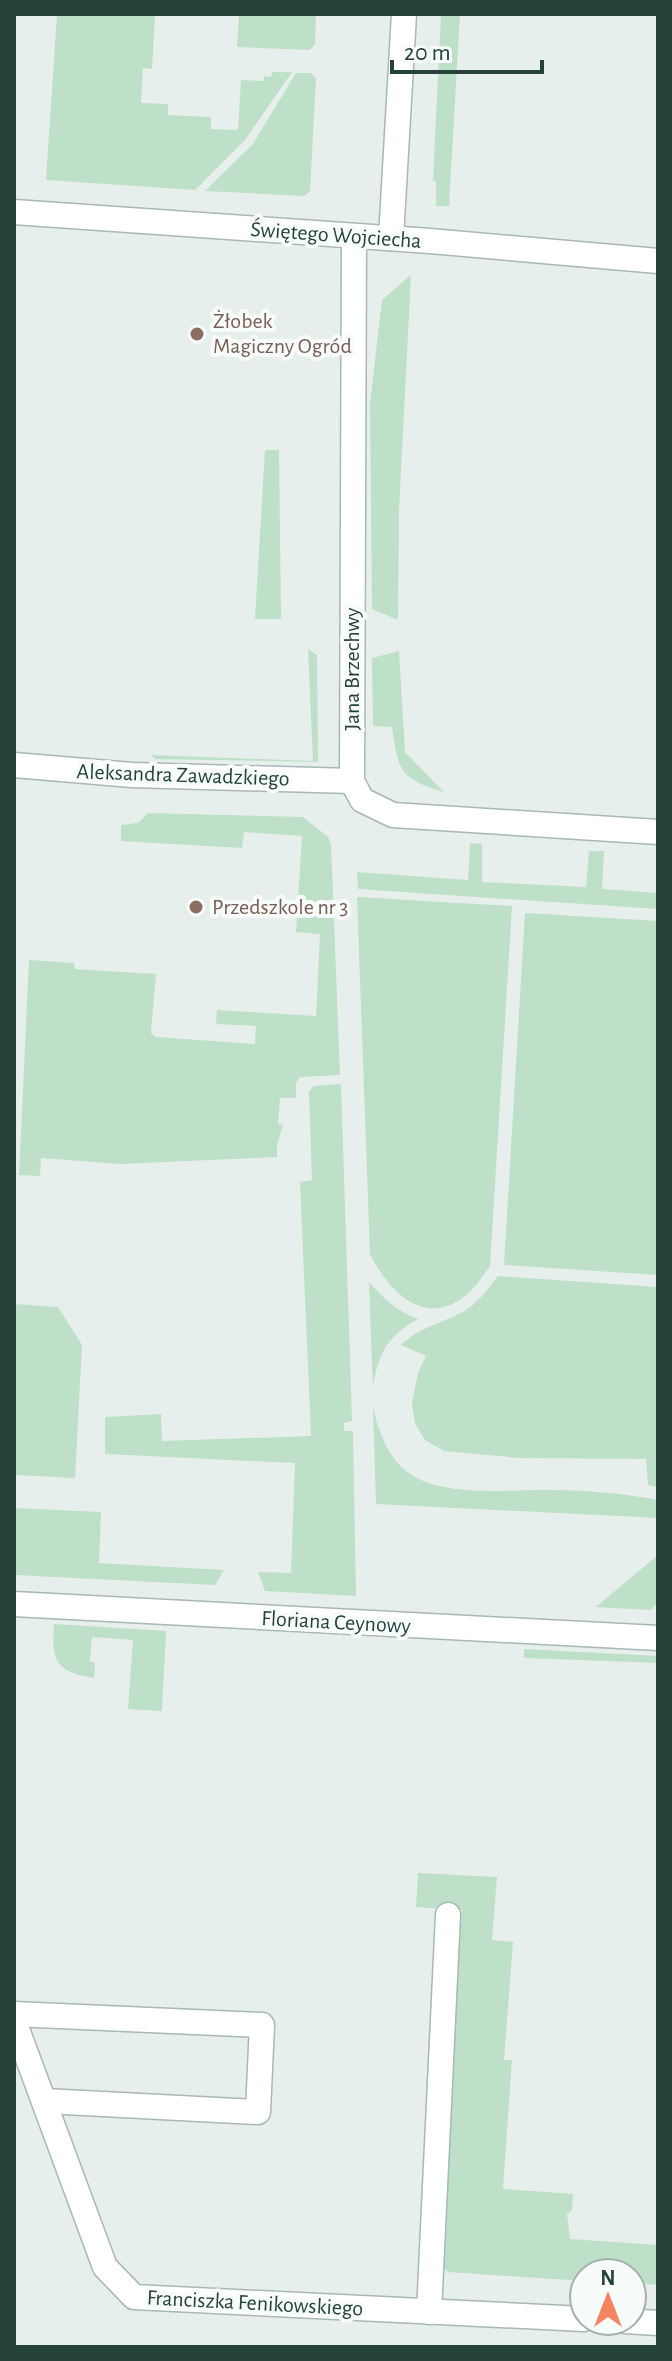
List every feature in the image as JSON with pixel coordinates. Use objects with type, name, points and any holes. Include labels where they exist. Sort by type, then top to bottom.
[{"type":"street","points":[[391,238],[404,14]]},
{"type":"street","name":"Świętego Wojciecha","points":[[14,212],[391,238],[658,261]]},
{"type":"street","name":"Jana Brzechwy","points":[[352,781],[354,236]]},
{"type":"street","name":"Aleksandra Zawadzkiego","points":[[14,765],[132,775],[352,781]]},
{"type":"street","points":[[352,781],[362,800],[393,815],[658,832]]},
{"type":"street","name":"Floriana Ceynowy","points":[[14,1604],[658,1638]]},
{"type":"street","points":[[429,2312],[448,1915]]},
{"type":"street","points":[[14,2014],[262,2025],[258,2112],[45,2101]]},
{"type":"street","name":"Franciszka Fenikowskiego","points":[[14,2021],[105,2267],[134,2297],[568,2318]]},
{"type":"green space","points":[[57,14],[155,14],[152,69],[143,68],[141,103],[168,104],[168,115],[211,117],[211,129],[238,130],[241,80],[264,81],[264,76],[271,77],[272,72],[292,72],[245,140],[195,190],[46,180]]},
{"type":"green space","points":[[239,14],[316,14],[315,44],[310,50],[237,47]]},
{"type":"green space","points":[[441,14],[460,14],[449,206],[436,206],[436,182],[433,181]]},
{"type":"green space","points":[[296,73],[311,73],[316,79],[310,191],[305,196],[205,191],[253,144]]},
{"type":"green space","points":[[411,275],[399,511],[398,620],[372,609],[370,404],[382,300]]},
{"type":"green space","points":[[265,450],[279,450],[281,619],[255,619]]},
{"type":"green space","points":[[308,649],[317,655],[318,762],[155,759],[151,755],[313,761]]},
{"type":"green space","points":[[399,651],[405,752],[444,792],[418,783],[404,771],[396,754],[392,727],[373,726],[372,658]]},
{"type":"green space","points":[[148,813],[303,817],[328,837],[331,844],[340,1075],[300,1077],[296,1083],[296,1098],[280,1098],[278,1124],[283,1125],[277,1157],[120,1164],[41,1158],[40,1176],[19,1175],[29,960],[74,963],[75,969],[156,974],[151,1033],[156,1037],[255,1044],[256,1026],[216,1024],[217,1010],[316,1016],[320,934],[296,932],[302,836],[244,832],[242,848],[121,841],[121,825],[138,823]]},
{"type":"green space","points":[[470,843],[482,844],[482,882],[586,887],[589,851],[604,851],[602,889],[658,893],[658,909],[358,889],[357,872],[468,880]]},
{"type":"green space","points":[[357,897],[512,906],[490,1266],[466,1295],[442,1308],[416,1305],[404,1298],[384,1278],[370,1254]]},
{"type":"green space","points":[[525,913],[658,921],[658,1275],[504,1265]]},
{"type":"green space","points":[[341,1084],[352,1421],[344,1423],[344,1431],[353,1431],[356,1596],[265,1591],[258,1572],[291,1573],[295,1463],[105,1454],[105,1417],[161,1414],[162,1441],[311,1436],[300,1182],[312,1180],[309,1092],[313,1086]]},
{"type":"green space","points":[[498,1276],[658,1287],[658,1487],[648,1485],[646,1459],[520,1458],[444,1451],[425,1440],[415,1424],[412,1403],[418,1373],[426,1356],[401,1345],[423,1330],[468,1308]]},
{"type":"green space","points":[[369,1282],[391,1304],[418,1319],[399,1332],[386,1347],[373,1389]]},
{"type":"green space","points":[[14,1304],[58,1307],[82,1345],[75,1478],[14,1475]]},
{"type":"green space","points":[[373,1407],[393,1457],[408,1472],[431,1484],[463,1490],[575,1491],[658,1500],[658,1518],[376,1504]]},
{"type":"green space","points":[[14,1508],[101,1512],[99,1563],[224,1570],[215,1585],[14,1575]]},
{"type":"green space","points":[[658,1555],[658,1603],[651,1610],[596,1607]]},
{"type":"green space","points":[[54,1624],[166,1631],[162,1711],[128,1709],[133,1640],[92,1637],[90,1661],[95,1663],[94,1678],[71,1672],[59,1663],[55,1656]]},
{"type":"green space","points":[[524,1649],[658,1656],[658,1663],[524,1658]]},
{"type":"green space","points":[[418,1873],[497,1877],[492,1940],[513,1942],[504,2060],[512,2060],[503,2189],[573,2194],[572,2210],[567,2214],[570,2239],[658,2245],[658,2285],[648,2284],[648,2257],[568,2257],[568,2280],[448,2272],[440,2264],[462,1910],[416,1907]]},
{"type":"place","name":"Żłobek Magiczny Ogród","points":[[197,334]]},
{"type":"place","name":"Przedszkole nr 3","points":[[196,907]]}]
